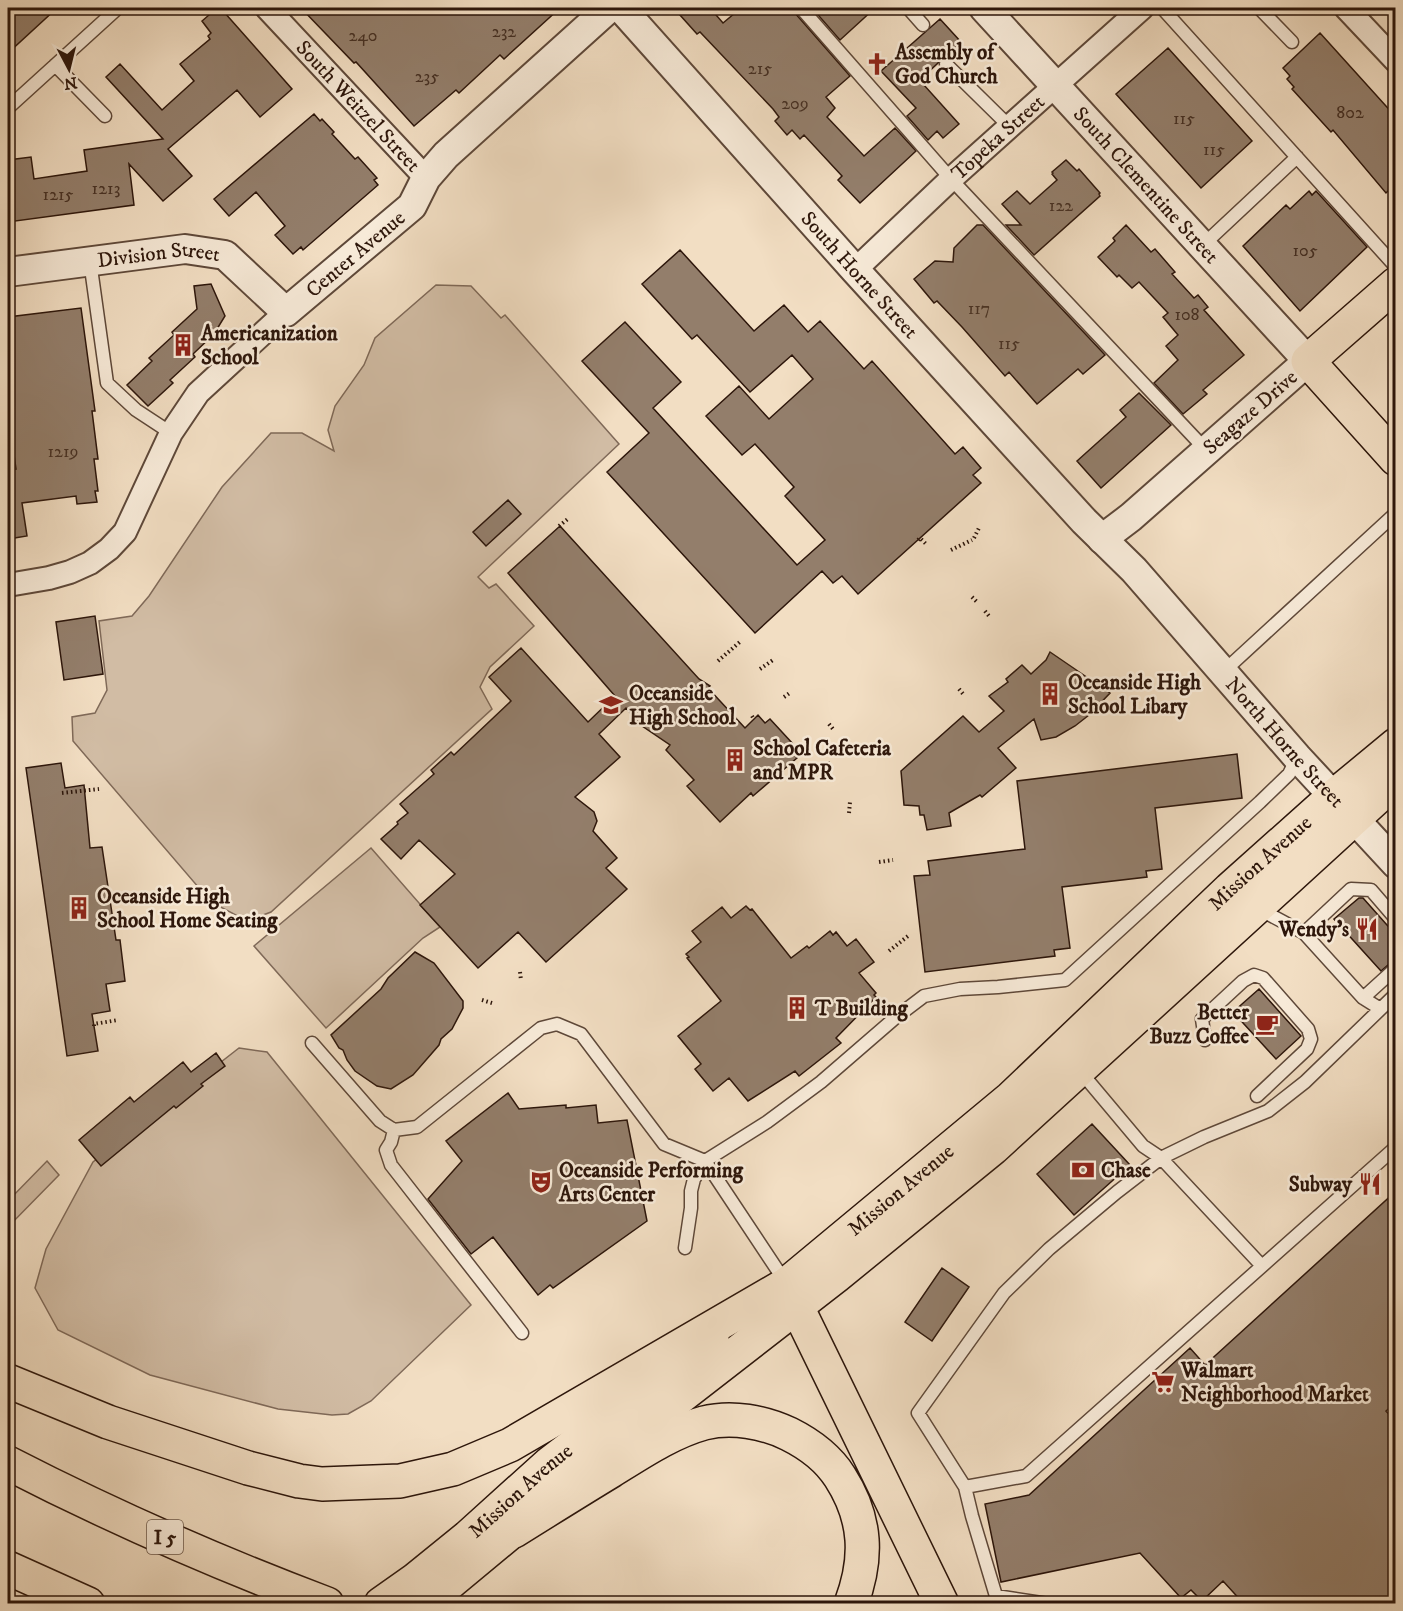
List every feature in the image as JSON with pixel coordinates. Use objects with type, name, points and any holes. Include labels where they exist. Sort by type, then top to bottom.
[{"type":"main road","points":[[1395,284],[1353,322],[1334,346],[1327,364],[1317,372],[1395,459]]},
{"type":"main road","name":"Mission Avenue","points":[[427,1591],[468,1537],[550,1463],[792,1295],[993,1148],[1256,908],[1395,745]]},
{"type":"main road","name":"Mission Avenue","points":[[381,1604],[427,1591],[514,1531],[792,1295],[1011,1098],[1230,889],[1343,807],[1395,780]]},
{"type":"main road","points":[[1080,1071],[1076,1063],[1077,1054],[1132,1000],[1147,970]]},
{"type":"main road","points":[[8,1381],[108,1422],[248,1468],[299,1481],[322,1484],[400,1481],[453,1469],[510,1445],[792,1295],[942,1604]]},
{"type":"main road","points":[[514,1531],[625,1462],[681,1432],[705,1423],[727,1420],[753,1423],[776,1428],[799,1439],[818,1452],[835,1469],[847,1488],[859,1520],[863,1560],[851,1604]]},
{"type":"main road","name":"I 5","points":[[8,1463],[86,1503],[327,1604]]},
{"type":"main road","points":[[8,1568],[88,1604]]},
{"type":"street","name":"South Weitzel Street","points":[[267,8],[426,178]]},
{"type":"street","name":"Center Avenue","points":[[8,585],[70,572],[109,549],[124,532],[171,433],[198,393],[286,312],[412,206],[426,178],[446,155],[609,8]]},
{"type":"street","name":"South Horne Street","points":[[621,8],[855,270],[1102,539]]},
{"type":"street","name":"South Clementine Street","points":[[984,8],[1317,372]]},
{"type":"street","name":"Topeka Street","points":[[855,270],[951,179],[1142,8]]},
{"type":"street","points":[[1346,8],[1395,61]]},
{"type":"street","name":"Division Street","points":[[8,272],[185,249],[225,255],[286,312]]},
{"type":"street","name":"Seagaze Drive","points":[[1102,539],[1131,517],[1206,450],[1317,372]]},
{"type":"street","name":"North Horne Street","points":[[1102,539],[1134,570],[1297,757],[1395,864]]},
{"type":"lane","points":[[8,108],[118,8]]},
{"type":"lane","points":[[801,8],[951,179],[993,221],[1206,450]]},
{"type":"lane","points":[[908,8],[923,25]]},
{"type":"lane","points":[[1162,8],[1395,267]]},
{"type":"lane","points":[[1259,8],[1292,42]]},
{"type":"lane","points":[[946,64],[1010,127]]},
{"type":"lane","points":[[55,65],[105,116]]},
{"type":"lane","points":[[1202,246],[1297,157]]},
{"type":"lane","points":[[90,261],[107,382],[136,410],[171,433]]},
{"type":"lane","points":[[1223,672],[1395,513]]},
{"type":"lane","points":[[685,1248],[691,1208],[690,1191],[705,1161],[821,1082],[924,996],[960,989],[1065,980],[1260,802],[1289,774],[1297,757]]},
{"type":"lane","points":[[1304,933],[1351,889],[1371,890],[1395,919]]},
{"type":"lane","points":[[1256,908],[1304,933],[1363,998],[1379,1008]]},
{"type":"lane","points":[[1363,998],[1395,968]]},
{"type":"lane","points":[[1205,1040],[1202,1019],[1243,981],[1254,975],[1263,978],[1308,1029],[1311,1039],[1307,1049],[1257,1096]]},
{"type":"lane","points":[[1048,1604],[996,1596],[965,1487],[918,1413],[1004,1293],[1056,1244],[1161,1158],[1204,1137],[1268,1112],[1305,1082],[1395,994]]},
{"type":"lane","points":[[312,1043],[380,1121],[394,1130],[417,1127],[541,1028],[557,1024],[581,1034],[664,1144],[705,1161],[792,1295]]},
{"type":"lane","points":[[1080,1071],[1143,1146],[1161,1158],[1262,1266]]},
{"type":"lane","points":[[394,1130],[386,1150],[391,1165],[522,1334]]},
{"type":"lane","points":[[965,1487],[1026,1476],[1395,1147]]},
{"type":"path","points":[[559,526],[568,518]]},
{"type":"path","points":[[951,550],[973,539],[979,528]]},
{"type":"path","points":[[918,540],[920,538],[927,545]]},
{"type":"path","points":[[972,597],[977,602]]},
{"type":"path","points":[[718,661],[741,641]]},
{"type":"path","points":[[760,669],[773,660]]},
{"type":"path","points":[[959,689],[964,695]]},
{"type":"path","points":[[784,697],[791,692]]},
{"type":"path","points":[[829,723],[833,729]]},
{"type":"path","points":[[820,766],[831,763]]},
{"type":"path","points":[[62,793],[99,789]]},
{"type":"path","points":[[849,813],[850,802]]},
{"type":"path","points":[[879,862],[893,860]]},
{"type":"path","points":[[168,913],[177,912]]},
{"type":"path","points":[[889,951],[908,936]]},
{"type":"path","points":[[520,972],[521,980]]},
{"type":"path","points":[[482,1000],[492,1003]]},
{"type":"path","points":[[94,1026],[94,1024],[118,1020]]},
{"type":"shaded area","points":[[436,285],[471,286],[501,318],[505,315],[619,444],[478,577],[489,588],[496,584],[534,626],[490,667],[480,687],[492,709],[271,912],[247,921],[211,902],[73,741],[72,717],[95,713],[107,690],[99,621],[132,616],[149,596],[222,487],[271,433],[302,433],[334,451],[328,430],[335,406],[364,365],[375,338]]},
{"type":"shaded area","points":[[371,848],[440,927],[423,938],[326,1028],[254,946]]},
{"type":"shaded area","points":[[239,1048],[267,1052],[471,1305],[371,1401],[348,1414],[332,1415],[278,1409],[150,1375],[58,1330],[35,1288],[46,1249],[93,1162]]},
{"type":"shaded area","points":[[47,1161],[59,1175],[8,1227],[8,1201]]},
{"type":"building","points":[[8,8],[57,8],[8,53]]},
{"type":"building","points":[[217,8],[221,14],[224,12],[292,89],[260,117],[237,90],[168,149],[192,176],[163,201],[129,164],[134,205],[8,222],[8,160],[31,157],[34,179],[87,171],[84,150],[163,139],[106,77],[120,64],[162,110],[194,81],[180,64],[210,39],[208,36],[211,33],[202,21]]},
{"type":"building","points":[[301,8],[560,8],[504,59],[500,55],[459,93],[456,90],[414,126],[356,62],[354,63]]},
{"type":"building","points":[[689,8],[710,8],[723,23],[741,8],[793,8],[850,76],[826,97],[835,108],[827,117],[864,156],[895,128],[916,151],[860,203],[838,180],[842,176],[804,135],[800,139],[792,130],[787,135],[775,121],[779,117],[773,109],[700,32],[697,34],[680,15]]},
{"type":"building","points":[[812,8],[875,8],[840,40]]},
{"type":"building","points":[[940,19],[961,42],[941,58],[922,78],[926,82],[923,84],[959,124],[943,138],[937,131],[928,140],[907,116],[916,108],[881,71]]},
{"type":"building","points":[[1320,33],[1395,116],[1395,184],[1386,193],[1333,130],[1331,132],[1292,89],[1294,87],[1287,79],[1290,76],[1283,68]]},
{"type":"building","points":[[1168,48],[1252,141],[1201,188],[1116,94]]},
{"type":"building","points":[[314,114],[334,132],[332,134],[355,159],[358,157],[377,178],[374,180],[378,185],[303,250],[301,247],[293,254],[275,235],[285,226],[256,192],[229,216],[214,199]]},
{"type":"building","points":[[1066,160],[1077,171],[1079,169],[1100,193],[1100,196],[1034,255],[1006,225],[1021,225],[1002,204],[1017,191],[1030,204],[1057,180],[1052,172]]},
{"type":"building","points":[[1309,191],[1312,195],[1316,191],[1367,247],[1300,311],[1243,246],[1286,205],[1290,209]]},
{"type":"building","points":[[977,225],[983,225],[1105,355],[1083,374],[1078,369],[1037,404],[1009,372],[1005,376],[962,327],[937,301],[934,303],[914,279],[935,261],[953,262],[954,248]]},
{"type":"building","points":[[1126,225],[1151,252],[1155,249],[1175,272],[1172,274],[1194,298],[1198,295],[1208,307],[1204,310],[1244,355],[1203,390],[1207,394],[1183,414],[1154,383],[1178,360],[1166,346],[1178,335],[1163,317],[1168,313],[1139,282],[1132,288],[1119,275],[1117,277],[1098,257],[1115,241],[1113,238]]},
{"type":"building","points":[[680,250],[754,331],[784,305],[808,332],[820,321],[864,369],[872,361],[955,454],[963,447],[981,468],[973,475],[981,483],[858,594],[842,576],[833,583],[822,571],[755,633],[607,472],[649,433],[582,361],[625,322],[681,382],[653,408],[797,565],[825,540],[785,496],[794,487],[755,444],[742,455],[706,416],[739,386],[769,419],[813,379],[792,355],[750,392],[697,335],[692,339],[642,284]]},
{"type":"building","name":"Americanization School","points":[[211,284],[225,316],[214,334],[193,354],[195,357],[170,380],[173,383],[148,406],[127,385],[152,361],[149,358],[174,335],[172,332],[197,309],[194,286]]},
{"type":"building","points":[[81,308],[95,411],[92,411],[98,459],[94,459],[97,502],[77,504],[76,496],[22,503],[27,536],[8,539],[8,470],[16,469],[13,448],[8,449],[8,317]]},
{"type":"building","points":[[1139,393],[1171,425],[1101,488],[1077,461],[1126,417],[1120,410]]},
{"type":"building","points":[[508,500],[521,514],[486,546],[473,532]]},
{"type":"building","points":[[560,526],[699,679],[710,686],[708,688],[745,728],[758,715],[765,723],[770,719],[793,744],[788,748],[797,758],[753,796],[751,793],[720,822],[687,786],[694,780],[666,750],[670,745],[642,726],[626,708],[599,734],[620,757],[575,797],[594,812],[597,821],[593,831],[617,858],[606,868],[627,889],[546,962],[518,932],[478,968],[420,905],[455,874],[419,840],[401,859],[381,839],[408,813],[400,804],[434,774],[431,770],[451,752],[454,755],[511,701],[489,677],[521,648],[588,722],[615,696],[508,573]]},
{"type":"building","points":[[95,616],[103,674],[64,680],[56,622]]},
{"type":"building","points":[[1050,652],[1110,693],[1089,715],[1056,737],[1041,740],[1034,719],[998,748],[1016,768],[982,797],[980,795],[949,813],[951,826],[927,830],[924,815],[920,815],[919,806],[904,805],[901,771],[963,716],[979,732],[1004,711],[989,696],[1008,682],[1006,679],[1022,665],[1031,674],[1046,660]]},
{"type":"building","points":[[1237,754],[1242,798],[1155,808],[1162,869],[1146,871],[1147,877],[1062,887],[1070,948],[1054,950],[1055,956],[925,972],[914,876],[930,875],[928,861],[1025,849],[1017,781]]},
{"type":"building","name":"Oceanside High School Home Seating","points":[[61,763],[65,788],[84,785],[90,848],[102,847],[116,940],[120,940],[125,981],[106,984],[110,1011],[92,1014],[98,1051],[67,1056],[26,768]]},
{"type":"building","name":"Wendy's","points":[[1359,898],[1363,898],[1395,934],[1395,959],[1381,971],[1334,919]]},
{"type":"building","name":"T Building","points":[[746,906],[752,909],[791,958],[807,946],[809,948],[830,931],[833,935],[836,932],[847,946],[856,939],[874,962],[859,973],[876,993],[874,995],[876,997],[836,1038],[841,1043],[799,1076],[795,1071],[748,1101],[729,1078],[713,1091],[695,1069],[701,1064],[678,1036],[721,1001],[687,958],[689,957],[686,954],[701,942],[692,931],[722,907],[731,918]]},
{"type":"building","points":[[415,952],[434,963],[463,1001],[463,1008],[452,1029],[441,1039],[439,1045],[413,1075],[391,1089],[377,1086],[355,1071],[331,1035],[381,989],[388,978]]},
{"type":"building","name":"Better Buzz Coffee","points":[[1259,989],[1301,1036],[1276,1059],[1233,1012]]},
{"type":"building","points":[[216,1053],[225,1066],[201,1084],[203,1086],[176,1108],[174,1106],[101,1166],[79,1140],[130,1097],[134,1102],[183,1062],[191,1072]]},
{"type":"building","name":"Oceanside Performing Arts Center","points":[[508,1093],[519,1109],[596,1105],[598,1123],[627,1120],[647,1221],[553,1288],[550,1285],[538,1295],[493,1237],[471,1254],[428,1199],[462,1161],[446,1141]]},
{"type":"building","name":"Chase","points":[[1092,1124],[1130,1165],[1074,1215],[1037,1174]]},
{"type":"building","points":[[1395,1192],[1395,1403],[1386,1411],[1395,1421],[1395,1604],[1244,1604],[1223,1581],[1202,1601],[1191,1590],[1181,1598],[1140,1553],[1001,1582],[985,1504],[1029,1495],[1190,1348],[1205,1365]]},
{"type":"building","points":[[942,1268],[969,1287],[932,1341],[905,1322]]},
{"type":"place","name":"Assembly of God Church","points":[[877,64]]},
{"type":"place","name":"Americanization School","points":[[183,345]]},
{"type":"place","name":"Oceanside High School Libary","points":[[1050,694]]},
{"type":"place","name":"Oceanside High School","points":[[611,705]]},
{"type":"place","name":"School Cafeteria and MPR","points":[[735,760]]},
{"type":"place","name":"Oceanside High School Home Seating","points":[[79,908]]},
{"type":"place","name":"Wendy's","points":[[1367,929]]},
{"type":"place","name":"T Building","points":[[797,1008]]},
{"type":"place","name":"Better Buzz Coffee","points":[[1267,1024]]},
{"type":"place","name":"Chase","points":[[1083,1170]]},
{"type":"place","name":"Oceanside Performing Arts Center","points":[[541,1182]]},
{"type":"place","name":"Subway","points":[[1370,1184]]},
{"type":"place","name":"Walmart Neighborhood Market","points":[[1163,1382]]}]
